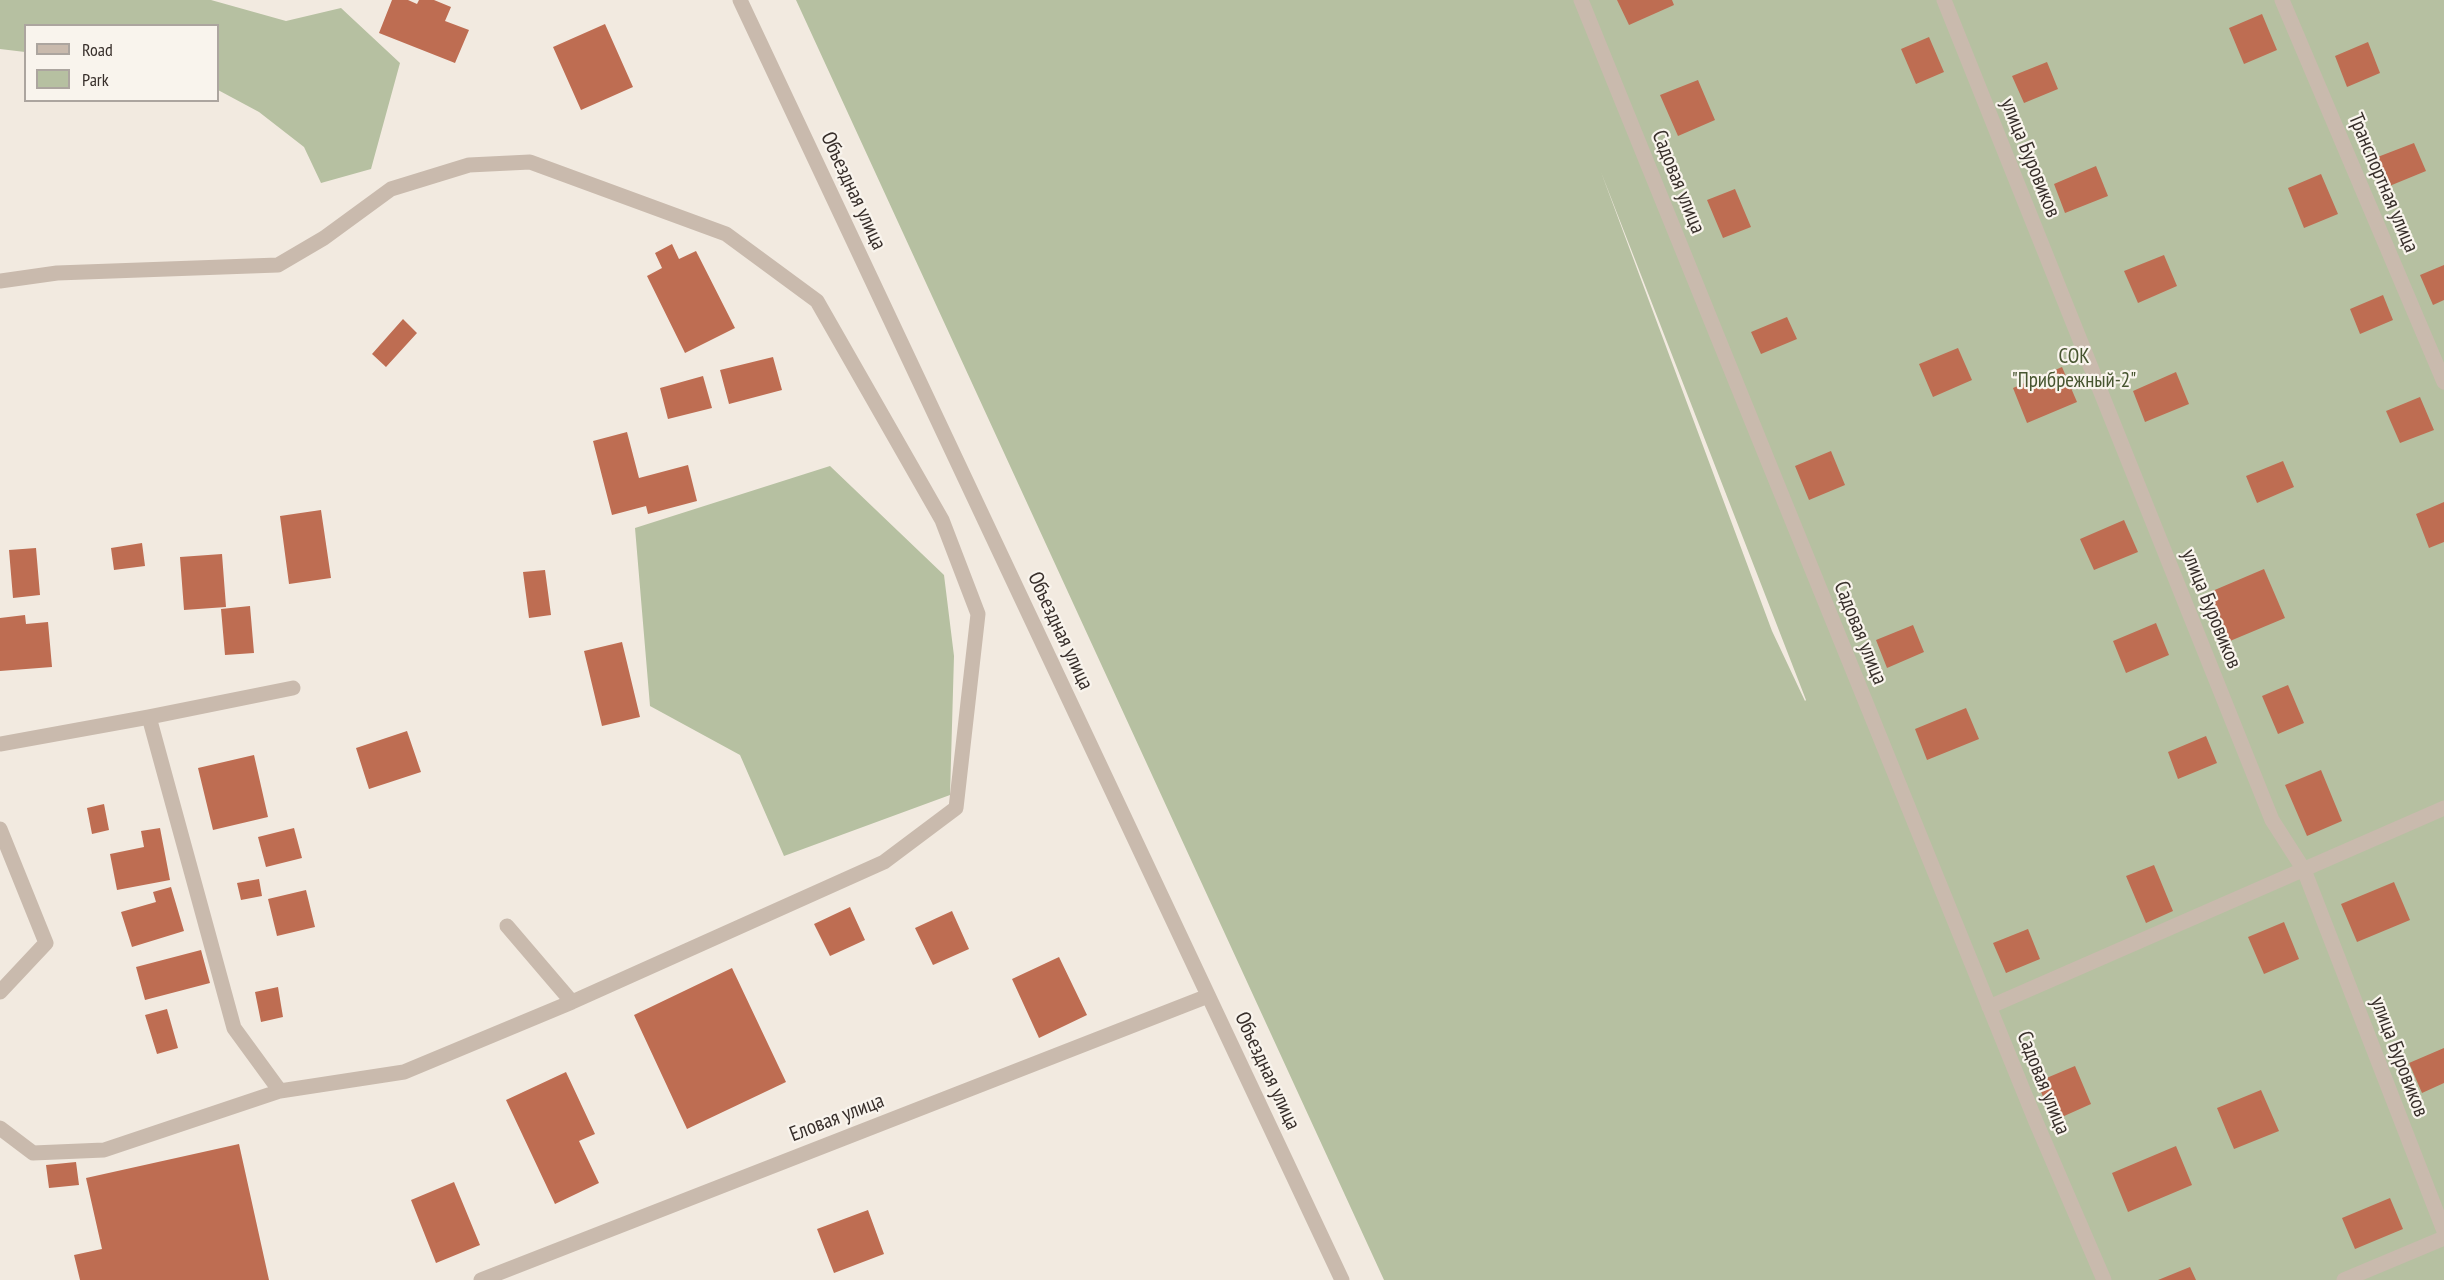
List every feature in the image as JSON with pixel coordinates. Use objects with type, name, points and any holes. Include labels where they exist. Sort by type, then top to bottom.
[{"type":"street","name":"Объездная улица","points":[[740,0],[1342,1280]]},
{"type":"street","name":"Садовая улица","points":[[1581,0],[1989,1007],[2104,1280]]},
{"type":"street","name":"улица Буровиков","points":[[1944,0],[2272,820],[2304,870],[2444,1231]]},
{"type":"street","name":"Транспортная улица","points":[[2282,0],[2444,382]]},
{"type":"street","points":[[0,281],[57,273],[278,266],[324,238],[391,189],[469,165],[530,162],[726,234],[817,301],[942,520],[978,614],[957,808],[884,862],[572,1002],[404,1072],[280,1091],[104,1150],[33,1153],[0,1128]]},
{"type":"street","points":[[0,744],[293,688]]},
{"type":"street","points":[[149,717],[234,1028],[280,1091]]},
{"type":"street","points":[[1989,1007],[2444,808]]},
{"type":"street","points":[[0,829],[46,943],[0,992]]},
{"type":"street","points":[[507,926],[572,1002]]},
{"type":"street","name":"Еловая улица","points":[[481,1280],[1208,996]]},
{"type":"street","points":[[2344,1280],[2444,1238]]},
{"type":"green space","points":[[0,0],[211,0],[286,21],[341,8],[400,63],[371,169],[321,183],[304,147],[259,112],[219,91],[219,24],[24,24],[24,52],[0,49]]},
{"type":"green space","name":"СОК \"Прибрежный-2\"","points":[[796,0],[2444,0],[2444,1280],[1384,1280]],"holes":[[[1601,172],[1806,700],[1772,631]]]},
{"type":"green space","points":[[830,466],[944,575],[954,656],[950,795],[784,856],[740,755],[650,706],[635,528]]},
{"type":"building","points":[[392,0],[408,0],[417,4],[419,0],[434,0],[451,7],[445,21],[469,30],[455,63],[379,33]]},
{"type":"building","points":[[1617,0],[1672,0],[1674,5],[1629,25]]},
{"type":"building","points":[[2262,14],[2277,50],[2244,64],[2229,28]]},
{"type":"building","points":[[605,24],[633,87],[581,110],[553,47]]},
{"type":"building","points":[[1929,37],[1944,72],[1916,84],[1901,49]]},
{"type":"building","points":[[2368,42],[2380,73],[2347,87],[2335,56]]},
{"type":"building","points":[[2047,62],[2058,89],[2024,103],[2012,76]]},
{"type":"building","points":[[1698,80],[1715,120],[1678,136],[1660,95]]},
{"type":"building","points":[[2414,143],[2426,171],[2387,187],[2375,158]]},
{"type":"building","points":[[2096,166],[2108,196],[2065,213],[2054,184]]},
{"type":"building","points":[[2321,174],[2338,214],[2304,228],[2288,188]]},
{"type":"building","points":[[1735,189],[1751,227],[1723,238],[1707,200]]},
{"type":"building","points":[[672,244],[679,259],[696,251],[735,328],[685,353],[647,276],[662,268],[655,253]]},
{"type":"building","points":[[2164,255],[2177,286],[2138,303],[2124,271]]},
{"type":"building","points":[[2444,265],[2444,300],[2433,305],[2420,275]]},
{"type":"building","points":[[2383,295],[2393,320],[2360,334],[2350,309]]},
{"type":"building","points":[[1787,317],[1797,339],[1761,354],[1751,332]]},
{"type":"building","points":[[403,319],[417,333],[386,367],[372,354]]},
{"type":"building","points":[[1958,348],[1972,380],[1933,397],[1919,364]]},
{"type":"building","points":[[773,357],[782,390],[729,404],[720,370]]},
{"type":"building","points":[[2062,367],[2077,402],[2027,423],[2013,388]]},
{"type":"building","points":[[2176,372],[2189,404],[2145,422],[2133,391]]},
{"type":"building","points":[[703,376],[712,408],[668,419],[660,388]]},
{"type":"building","points":[[2420,397],[2434,430],[2400,443],[2386,411]]},
{"type":"building","points":[[627,432],[639,478],[688,465],[697,501],[648,514],[646,506],[612,515],[593,441]]},
{"type":"building","points":[[1831,451],[1845,485],[1809,500],[1795,466]]},
{"type":"building","points":[[2283,461],[2294,487],[2257,503],[2246,476]]},
{"type":"building","points":[[2444,502],[2444,542],[2429,548],[2416,514]]},
{"type":"building","points":[[321,510],[331,578],[289,584],[280,516]]},
{"type":"building","points":[[2124,520],[2138,552],[2094,570],[2080,539]]},
{"type":"building","points":[[142,543],[145,566],[114,570],[111,548]]},
{"type":"building","points":[[36,548],[40,595],[13,598],[9,550]]},
{"type":"building","points":[[222,554],[226,607],[184,610],[180,557]]},
{"type":"building","points":[[2264,569],[2285,618],[2230,641],[2210,592]]},
{"type":"building","points":[[545,570],[551,615],[529,618],[523,572]]},
{"type":"building","points":[[250,606],[254,653],[225,655],[221,609]]},
{"type":"building","points":[[25,615],[26,624],[48,622],[52,667],[0,671],[0,618]]},
{"type":"building","points":[[2156,623],[2169,655],[2126,673],[2113,641]]},
{"type":"building","points":[[1913,625],[1924,652],[1887,668],[1876,640]]},
{"type":"building","points":[[622,642],[640,717],[602,726],[584,651]]},
{"type":"building","points":[[2288,685],[2304,723],[2278,734],[2262,696]]},
{"type":"building","points":[[1966,708],[1979,739],[1927,760],[1915,729]]},
{"type":"building","points":[[407,731],[421,772],[369,789],[356,748]]},
{"type":"building","points":[[2206,736],[2217,763],[2178,779],[2168,752]]},
{"type":"building","points":[[254,755],[268,817],[213,830],[198,768]]},
{"type":"building","points":[[2321,770],[2342,821],[2307,836],[2285,785]]},
{"type":"building","points":[[104,804],[109,830],[92,834],[87,808]]},
{"type":"building","points":[[160,828],[170,880],[117,890],[110,854],[144,847],[141,831]]},
{"type":"building","points":[[294,828],[302,858],[266,867],[258,837]]},
{"type":"building","points":[[2154,865],[2173,911],[2146,923],[2126,876]]},
{"type":"building","points":[[259,879],[262,896],[241,900],[237,883]]},
{"type":"building","points":[[2394,882],[2410,920],[2357,942],[2341,904]]},
{"type":"building","points":[[171,887],[184,931],[132,947],[121,912],[156,902],[153,892]]},
{"type":"building","points":[[306,890],[315,927],[277,936],[268,899]]},
{"type":"building","points":[[850,907],[865,940],[830,956],[814,924]]},
{"type":"building","points":[[952,911],[969,949],[933,965],[915,928]]},
{"type":"building","points":[[2284,922],[2299,959],[2264,974],[2248,937]]},
{"type":"building","points":[[2028,929],[2040,959],[2006,973],[1993,943]]},
{"type":"building","points":[[201,950],[210,983],[145,1000],[136,967]]},
{"type":"building","points":[[1059,957],[1087,1015],[1039,1038],[1012,979]]},
{"type":"building","points":[[732,968],[786,1082],[687,1129],[634,1015]]},
{"type":"building","points":[[278,987],[283,1017],[261,1022],[255,992]]},
{"type":"building","points":[[167,1009],[178,1048],[157,1054],[145,1015]]},
{"type":"building","points":[[2444,1048],[2444,1083],[2422,1093],[2409,1063]]},
{"type":"building","points":[[2075,1066],[2091,1104],[2053,1121],[2037,1082]]},
{"type":"building","points":[[566,1072],[595,1134],[579,1141],[599,1183],[555,1204],[506,1100]]},
{"type":"building","points":[[2261,1090],[2279,1131],[2234,1149],[2217,1108]]},
{"type":"building","points":[[239,1144],[269,1280],[80,1280],[74,1255],[102,1249],[86,1178]]},
{"type":"building","points":[[2176,1146],[2192,1185],[2128,1212],[2112,1173]]},
{"type":"building","points":[[76,1162],[79,1185],[49,1188],[46,1165]]},
{"type":"building","points":[[454,1182],[480,1245],[436,1263],[411,1200]]},
{"type":"building","points":[[2390,1198],[2403,1229],[2355,1249],[2342,1218]]},
{"type":"building","points":[[868,1210],[884,1254],[834,1273],[817,1229]]},
{"type":"building","points":[[2190,1267],[2196,1280],[2158,1280]]}]
